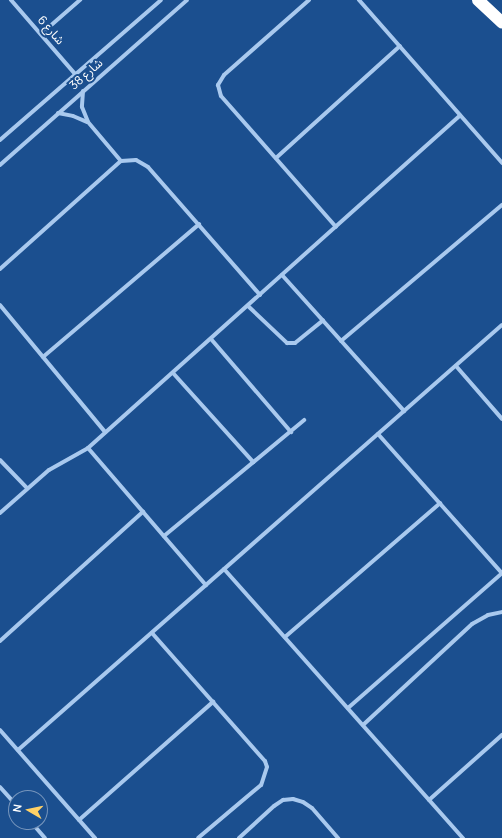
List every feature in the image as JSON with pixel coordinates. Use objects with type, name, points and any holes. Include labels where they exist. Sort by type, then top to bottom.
[{"type":"highway","points":[[478,0],[502,22]]},
{"type":"street","name":"شارع 6","points":[[11,0],[75,74]]},
{"type":"street","points":[[41,34],[80,0]]},
{"type":"street","name":"شارع 38","points":[[0,140],[161,0]]},
{"type":"street","name":"شارع 38","points":[[0,165],[187,0]]},
{"type":"street","points":[[309,0],[224,75],[218,85],[221,96],[336,227]]},
{"type":"street","points":[[359,0],[502,163]]},
{"type":"street","points":[[276,158],[400,46]]},
{"type":"street","points":[[83,91],[82,107],[88,122],[121,161]]},
{"type":"street","points":[[58,113],[74,116],[88,122]]},
{"type":"street","points":[[0,513],[49,470],[88,448],[460,115]]},
{"type":"street","points":[[0,269],[121,161],[136,160],[148,167],[260,295]]},
{"type":"street","points":[[341,341],[502,205]]},
{"type":"street","points":[[43,357],[199,224]]},
{"type":"street","points":[[282,275],[404,411]]},
{"type":"street","points":[[0,305],[105,432]]},
{"type":"street","points":[[248,306],[287,343],[295,343],[323,320]]},
{"type":"street","points":[[18,750],[502,325]]},
{"type":"street","points":[[211,339],[291,432]]},
{"type":"street","points":[[456,366],[502,419]]},
{"type":"street","points":[[173,373],[254,462]]},
{"type":"street","points":[[164,536],[304,420]]},
{"type":"street","points":[[348,708],[502,573],[378,434]]},
{"type":"street","points":[[88,448],[206,585]]},
{"type":"street","points":[[0,460],[27,488]]},
{"type":"street","points":[[285,638],[440,503]]},
{"type":"street","points":[[0,641],[143,512]]},
{"type":"street","points":[[224,568],[462,838]]},
{"type":"street","points":[[363,725],[472,624],[488,615],[502,612]]},
{"type":"street","points":[[152,633],[265,761],[267,774],[261,785],[198,838]]},
{"type":"street","points":[[79,820],[213,702]]},
{"type":"street","points":[[0,730],[95,838]]},
{"type":"street","points":[[429,800],[502,735]]},
{"type":"street","points":[[0,787],[8,796]]},
{"type":"street","points":[[239,838],[274,806],[283,800],[294,799],[303,802],[312,808],[338,838]]},
{"type":"street","points":[[38,830],[45,838]]}]
